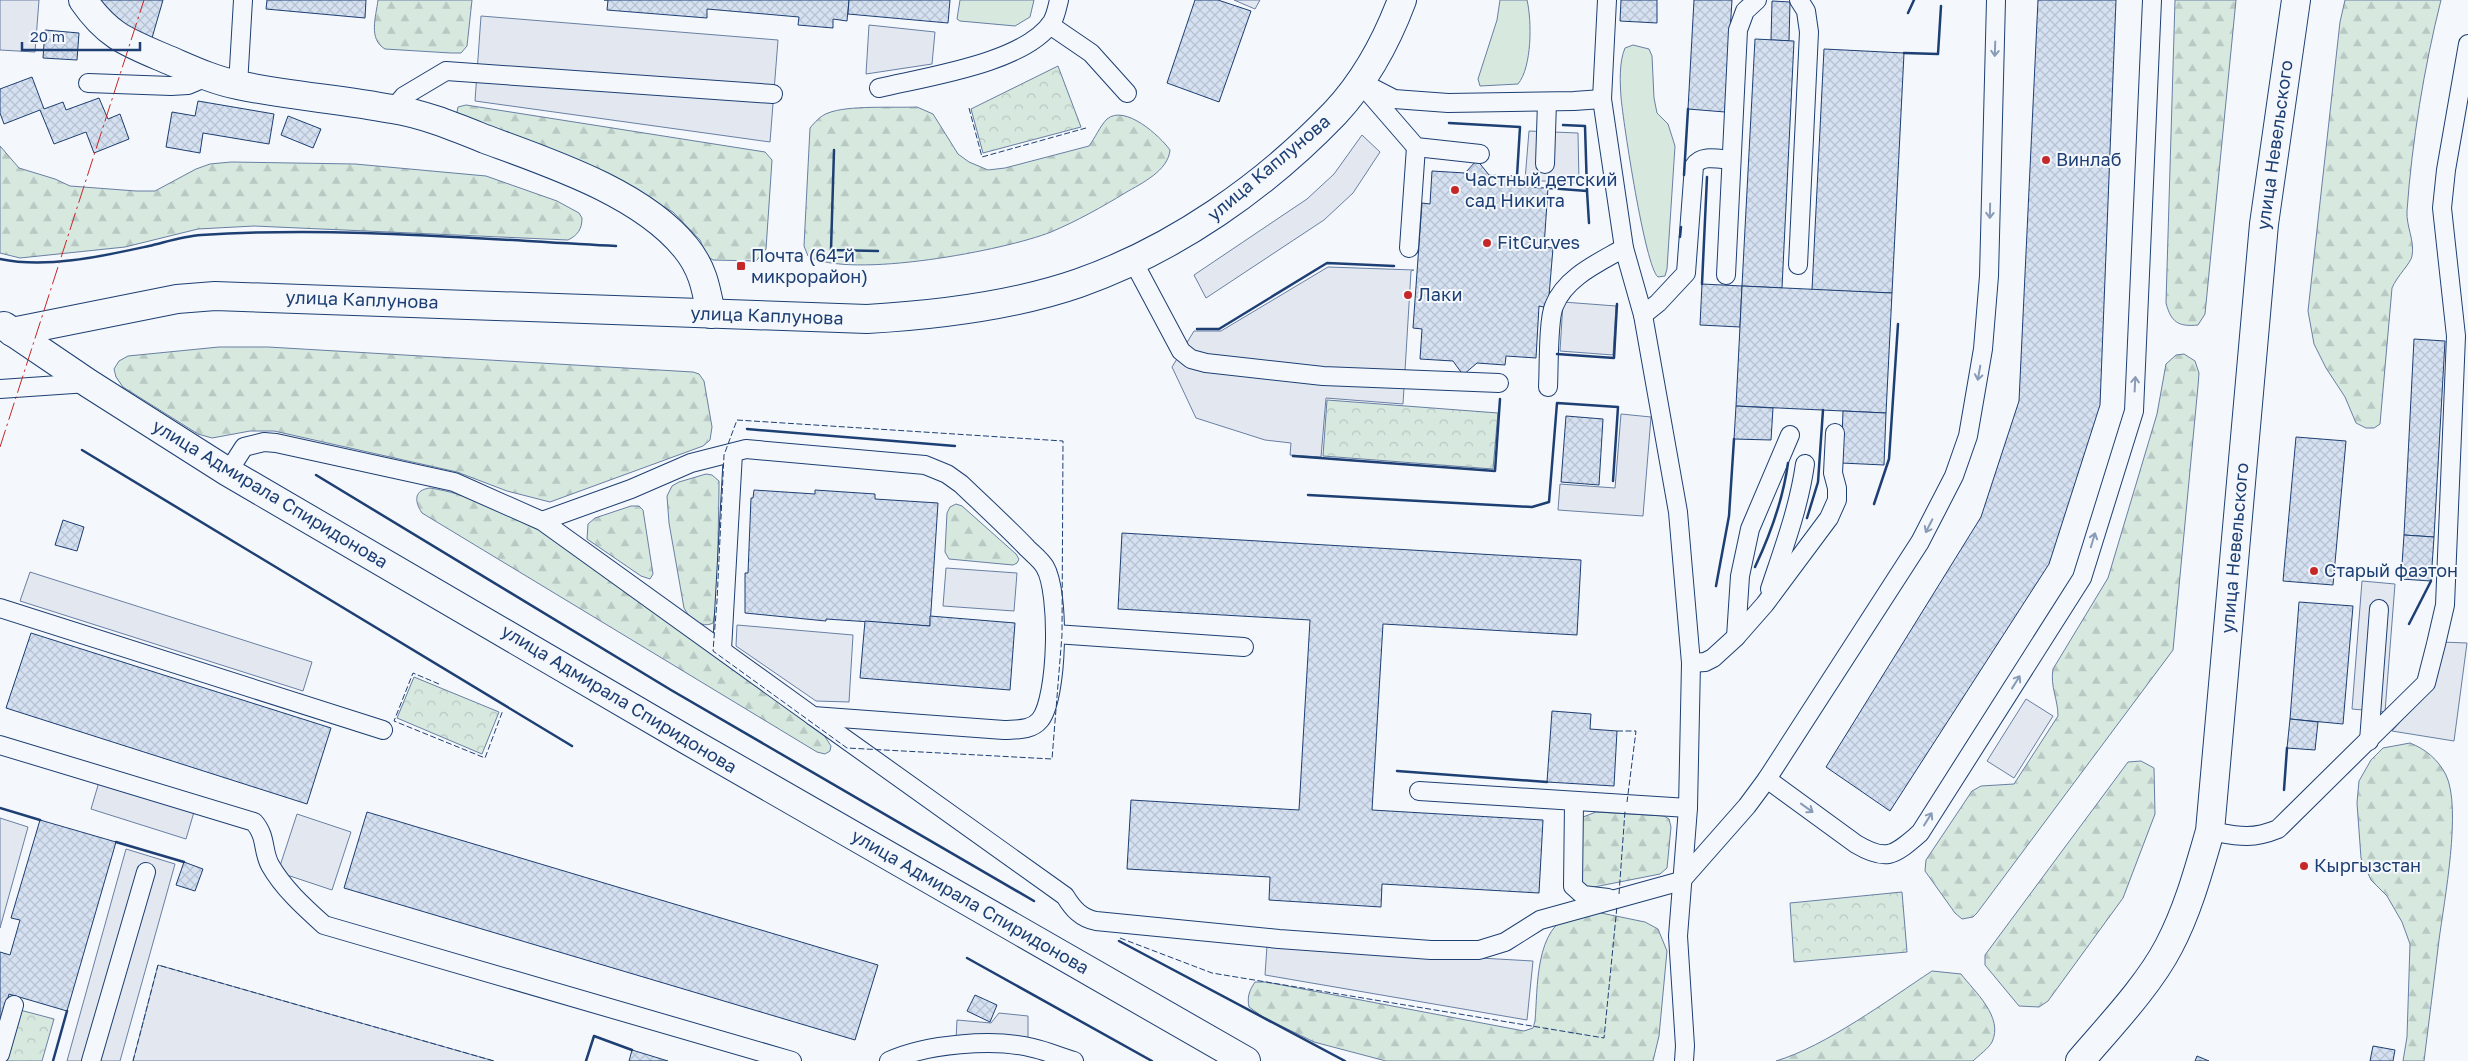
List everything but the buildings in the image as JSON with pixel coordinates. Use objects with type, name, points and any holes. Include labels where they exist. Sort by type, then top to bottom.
[{"type":"main road","points":[[83,0],[98,22],[111,32],[138,47],[207,76],[238,85],[393,109],[426,117],[568,170],[638,208],[661,223],[685,248],[702,272],[711,314]]},
{"type":"main road","name":"улица Невельского","points":[[2080,1061],[2141,987],[2169,947],[2196,879],[2210,831],[2264,224],[2296,0]]},
{"type":"main road","name":"улица Каплунова","points":[[6,328],[176,299],[215,296],[867,319],[931,315],[1010,300],[1077,284],[1133,261],[1208,220],[1281,163],[1335,112],[1359,81],[1382,44],[1398,1]]},
{"type":"main road","name":"улица Адмирала Спиридонова","points":[[6,328],[88,383],[228,472],[687,740],[1246,1061]]},
{"type":"lane","points":[[238,85],[243,0]]},
{"type":"lane","points":[[879,88],[1008,56],[1050,25],[1056,13],[1059,0]]},
{"type":"lane","points":[[1607,0],[1602,99],[1624,248],[1643,315],[1678,512],[1691,663],[1688,808],[1678,936],[1686,1046],[1684,1061]]},
{"type":"lane","points":[[1726,275],[1738,30],[1745,10],[1757,0]]},
{"type":"lane","points":[[1798,265],[1809,32],[1806,11],[1799,0]]},
{"type":"lane","points":[[228,472],[244,447],[264,442],[276,443],[454,482],[542,521],[1066,896],[1074,910],[1089,920],[1279,939],[1430,950],[1479,950],[1505,942],[1540,920],[1618,900],[1681,881],[1747,806],[1768,779],[1920,542],[1954,476],[1968,436],[1983,349],[1989,276],[1996,0]]},
{"type":"lane","points":[[1768,779],[1866,850],[1882,854],[1895,854],[1920,833],[2082,578],[2134,411],[2152,0]]},
{"type":"lane","points":[[1050,25],[1090,53],[1127,93]]},
{"type":"lane","points":[[2210,831],[2239,836],[2260,836],[2278,829],[2426,683],[2445,605],[2456,336],[2442,208],[2446,170],[2468,44]]},
{"type":"lane","points":[[393,109],[404,96],[446,71],[773,94]]},
{"type":"lane","points":[[88,83],[188,85],[207,76]]},
{"type":"lane","points":[[1359,81],[1394,99],[1448,103],[1547,102],[1602,99]]},
{"type":"lane","points":[[1359,81],[1416,147],[1480,154]]},
{"type":"lane","points":[[1546,164],[1547,102]]},
{"type":"lane","points":[[1409,248],[1416,147]]},
{"type":"lane","points":[[1643,315],[1658,303],[1686,273],[1694,166],[1696,161],[1704,158],[1731,160]]},
{"type":"lane","points":[[1548,387],[1553,307],[1560,294],[1590,267],[1624,248]]},
{"type":"lane","points":[[1133,261],[1181,351],[1190,359],[1206,364],[1323,376],[1499,384]]},
{"type":"lane","points":[[0,389],[88,383]]},
{"type":"lane","points":[[1691,663],[1704,662],[1713,658],[1736,637],[1765,604],[1829,518],[1837,500],[1837,488],[1833,473],[1835,433]]},
{"type":"lane","points":[[1736,637],[1740,576],[1750,529],[1790,435]]},
{"type":"lane","points":[[542,521],[631,489],[690,463],[746,449],[903,461],[925,465],[947,474],[960,484],[1045,566],[1053,587],[1055,634],[1049,697],[1040,720],[1028,728],[1004,730],[813,716]]},
{"type":"lane","points":[[722,650],[733,453]]},
{"type":"lane","points":[[1765,604],[1792,524],[1801,491],[1805,464]]},
{"type":"lane","points":[[0,608],[383,730]]},
{"type":"lane","points":[[2369,741],[2378,608]]},
{"type":"lane","points":[[1055,634],[1244,647]]},
{"type":"lane","points":[[0,745],[254,822],[263,832],[269,863],[273,869],[301,904],[324,925],[792,1061]]},
{"type":"lane","points":[[1419,792],[1574,803],[1688,808]]},
{"type":"lane","points":[[1574,803],[1573,886],[1583,895],[1618,900]]},
{"type":"lane","points":[[91,1061],[146,872]]},
{"type":"lane","points":[[0,1054],[14,1004]]},
{"type":"lane","points":[[889,1061],[922,1049],[951,1045],[1012,1044],[1033,1048],[1074,1061]]},
{"type":"green space","points":[[378,0],[472,0],[467,46],[461,53],[385,49],[376,40],[374,27]]},
{"type":"green space","points":[[960,0],[1034,0],[1030,17],[1015,26],[960,21],[957,19]]},
{"type":"green space","points":[[1500,0],[1527,0],[1530,20],[1530,44],[1526,67],[1518,84],[1480,86],[1478,79],[1497,20]]},
{"type":"green space","points":[[2175,0],[2236,0],[2205,314],[2198,325],[2185,325],[2176,322],[2170,315],[2166,303]]},
{"type":"green space","points":[[2345,0],[2441,0],[2429,52],[2415,131],[2407,211],[2413,250],[2409,262],[2392,288],[2380,424],[2374,428],[2366,428],[2356,423],[2345,397],[2326,368],[2314,344],[2308,311],[2340,22]]},
{"type":"green space","points":[[1633,45],[1649,49],[1652,56],[1654,98],[1657,113],[1668,124],[1675,146],[1667,269],[1665,276],[1658,277],[1647,248],[1641,222],[1621,97],[1620,72],[1623,54],[1625,48]]},
{"type":"green space","points":[[1058,66],[1081,127],[983,153],[971,109]]},
{"type":"green space","points":[[466,105],[765,152],[772,160],[766,249],[756,261],[713,260],[707,256],[700,240],[673,212],[630,187],[459,115],[457,112],[458,107]]},
{"type":"green space","points":[[917,107],[933,114],[958,154],[969,162],[988,170],[1005,168],[1089,146],[1104,122],[1114,115],[1123,116],[1142,124],[1170,150],[1165,164],[1146,181],[1080,219],[1051,232],[1029,239],[965,254],[891,264],[857,265],[829,263],[808,256],[804,246],[810,128],[823,116],[837,110]]},
{"type":"green space","points":[[0,146],[19,168],[55,179],[70,186],[136,191],[155,191],[196,169],[210,164],[231,162],[355,164],[486,176],[557,201],[579,213],[582,222],[579,231],[568,240],[254,226],[198,229],[125,247],[20,258],[0,253]]},
{"type":"green space","points":[[219,347],[268,347],[693,372],[699,374],[704,381],[712,427],[710,440],[703,446],[550,502],[507,491],[457,472],[274,431],[250,431],[212,438],[198,434],[123,387],[116,377],[114,369],[119,361],[128,356]]},
{"type":"green space","points":[[2184,354],[2195,361],[2199,373],[2173,650],[1977,913],[1973,917],[1962,919],[1955,913],[1925,871],[1926,860],[1972,791],[1981,786],[2014,784],[2058,716],[2052,675],[2053,669],[2108,578],[2157,414],[2166,364],[2176,355]]},
{"type":"green space","points":[[1327,400],[1498,413],[1493,469],[1323,456]]},
{"type":"green space","points":[[706,474],[712,475],[719,481],[719,489],[717,601],[713,623],[705,625],[692,619],[684,608],[669,523],[667,496],[672,486],[679,482]]},
{"type":"green space","points":[[430,488],[459,494],[486,504],[540,530],[822,732],[831,746],[830,751],[825,754],[817,752],[422,513],[417,497],[421,491]]},
{"type":"green space","points":[[956,504],[962,506],[1016,554],[1019,559],[1017,563],[1013,565],[949,559],[945,552],[947,513],[950,507]]},
{"type":"green space","points":[[631,506],[639,506],[643,510],[653,574],[650,579],[641,576],[587,539],[588,524],[595,518]]},
{"type":"green space","points":[[414,677],[499,712],[482,754],[397,718]]},
{"type":"green space","points":[[2410,743],[2431,755],[2443,769],[2450,790],[2452,809],[2448,880],[2424,1061],[2403,1061],[2407,1037],[2410,944],[2402,922],[2387,896],[2371,880],[2361,858],[2357,803],[2359,781],[2371,760],[2383,748]]},
{"type":"green space","points":[[2141,761],[2154,768],[2155,814],[2123,898],[2048,1001],[2039,1007],[2019,1006],[1985,965],[1985,955],[2128,762]]},
{"type":"green space","points":[[1596,812],[1664,816],[1669,819],[1671,827],[1667,868],[1660,874],[1589,888],[1578,880],[1583,817]]},
{"type":"green space","points":[[1902,892],[1907,952],[1794,962],[1790,903]]},
{"type":"green space","points":[[1601,913],[1645,922],[1658,929],[1667,951],[1659,1036],[1653,1061],[1386,1061],[1314,1042],[1263,1017],[1249,1007],[1249,994],[1255,982],[1266,982],[1524,1031],[1533,1028],[1535,1021],[1538,976],[1545,945],[1551,931],[1561,921],[1574,914]]},
{"type":"green space","points":[[1932,971],[1961,974],[1980,996],[1991,1014],[1995,1033],[1992,1042],[1973,1061],[1776,1061],[1836,1034]]},
{"type":"green space","points":[[20,1010],[54,1019],[42,1061],[6,1061]]},
{"type":"shaded area","points":[[0,0],[39,0],[35,52],[0,50]]},
{"type":"shaded area","points":[[1234,0],[1260,0],[1255,9]]},
{"type":"shaded area","points":[[481,16],[778,40],[770,142],[475,101]]},
{"type":"shaded area","points":[[869,25],[935,32],[932,64],[866,74]]},
{"type":"shaded area","points":[[1529,131],[1578,133],[1579,183],[1525,180]]},
{"type":"shaded area","points":[[1362,135],[1380,152],[1353,193],[1324,220],[1206,298],[1194,275],[1307,199],[1334,174]]},
{"type":"shaded area","points":[[1328,267],[1414,270],[1411,271],[1403,404],[1326,398],[1321,457],[1290,455],[1291,443],[1265,440],[1196,418],[1172,367],[1194,331],[1221,331]]},
{"type":"shaded area","points":[[1563,302],[1616,306],[1613,355],[1560,351]]},
{"type":"shaded area","points":[[1621,414],[1651,417],[1643,516],[1558,510],[1560,484],[1615,488]]},
{"type":"shaded area","points":[[946,568],[1017,573],[1014,611],[943,606]]},
{"type":"shaded area","points":[[30,572],[312,662],[303,691],[20,601]]},
{"type":"shaded area","points":[[2362,581],[2395,584],[2385,712],[2352,709]]},
{"type":"shaded area","points":[[737,625],[853,635],[849,702],[816,701],[736,646]]},
{"type":"shaded area","points":[[2441,642],[2467,643],[2454,741],[2392,731],[2432,686]]},
{"type":"shaded area","points":[[2026,699],[2053,716],[2014,778],[1987,761]]},
{"type":"shaded area","points":[[99,782],[194,812],[186,839],[91,809]]},
{"type":"shaded area","points":[[297,814],[351,832],[332,890],[278,872]]},
{"type":"shaded area","points":[[0,818],[28,827],[0,928]]},
{"type":"shaded area","points":[[126,849],[175,864],[120,1061],[67,1061]]},
{"type":"shaded area","points":[[1267,946],[1533,961],[1527,1020],[1265,975]]},
{"type":"shaded area","points":[[158,965],[494,1061],[133,1061]]},
{"type":"shaded area","points":[[999,1013],[1028,1016],[1028,1040],[956,1040],[957,1020],[991,1023]]},
{"type":"fence","points":[[969,108],[982,157],[1086,128]]},
{"type":"fence","points":[[737,420],[1063,441],[1062,635],[1052,759],[847,748],[713,651],[724,455],[737,420]]},
{"type":"fence","points":[[439,684],[413,673],[394,721],[485,758],[503,710]]},
{"type":"fence","points":[[1617,731],[1636,731],[1627,802]]},
{"type":"fence","points":[[1619,894],[1625,811]]},
{"type":"fence","points":[[1120,938],[1212,973],[1604,1038],[1617,906]]},
{"type":"fence","points":[[133,1061],[158,965],[494,1061]]},
{"type":"wall","points":[[1908,13],[1914,0]]},
{"type":"wall","points":[[1904,53],[1938,54],[1941,6]]},
{"type":"wall","points":[[1684,175],[1688,109]]},
{"type":"wall","points":[[1449,123],[1520,127],[1517,176]]},
{"type":"wall","points":[[1548,188],[1587,191],[1585,126],[1563,125]]},
{"type":"wall","points":[[834,150],[831,250],[878,251]]},
{"type":"wall","points":[[1702,284],[1707,177]]},
{"type":"wall","points":[[1587,191],[1589,223]]},
{"type":"wall","points":[[1680,237],[1681,227]]},
{"type":"wall","points":[[0,259],[18,262],[56,262],[113,254],[201,235],[253,233],[408,234],[616,246]]},
{"type":"wall","points":[[1197,329],[1219,329],[1327,263],[1394,266]]},
{"type":"wall","points":[[1557,354],[1614,358],[1617,304]]},
{"type":"wall","points":[[1874,504],[1889,459],[1898,324]]},
{"type":"wall","points":[[1293,456],[1495,471],[1500,399]]},
{"type":"wall","points":[[1308,495],[1532,507],[1549,502],[1557,403],[1618,407],[1613,481]]},
{"type":"wall","points":[[1807,518],[1818,482],[1823,410]]},
{"type":"wall","points":[[747,429],[955,446]]},
{"type":"wall","points":[[1716,586],[1729,516],[1734,439]]},
{"type":"wall","points":[[82,450],[572,746]]},
{"type":"wall","points":[[1755,567],[1776,516],[1788,463]]},
{"type":"wall","points":[[316,475],[671,690],[1034,901]]},
{"type":"wall","points":[[2409,624],[2431,581]]},
{"type":"wall","points":[[2284,790],[2287,748]]},
{"type":"wall","points":[[1397,771],[1547,782]]},
{"type":"wall","points":[[0,808],[40,820]]},
{"type":"wall","points":[[116,842],[184,862]]},
{"type":"wall","points":[[1119,941],[1345,1061]]},
{"type":"wall","points":[[967,958],[1152,1061]]},
{"type":"wall","points":[[53,1061],[67,1011]]},
{"type":"wall","points":[[586,1061],[594,1036],[632,1050]]},
{"type":"power","points":[[0,447],[144,0]]},
{"type":"place","name":"Винлаб","points":[[2046,160]]},
{"type":"place","name":"Частный детский сад Никита","points":[[1455,190]]},
{"type":"place","name":"FitCurves","points":[[1487,243]]},
{"type":"place","name":"Почта (64-й микрорайон)","points":[[741,266]]},
{"type":"place","name":"Лаки","points":[[1408,295]]},
{"type":"place","name":"Старый фаэтон","points":[[2314,571]]},
{"type":"place","name":"Кыргызстан","points":[[2304,866]]}]
